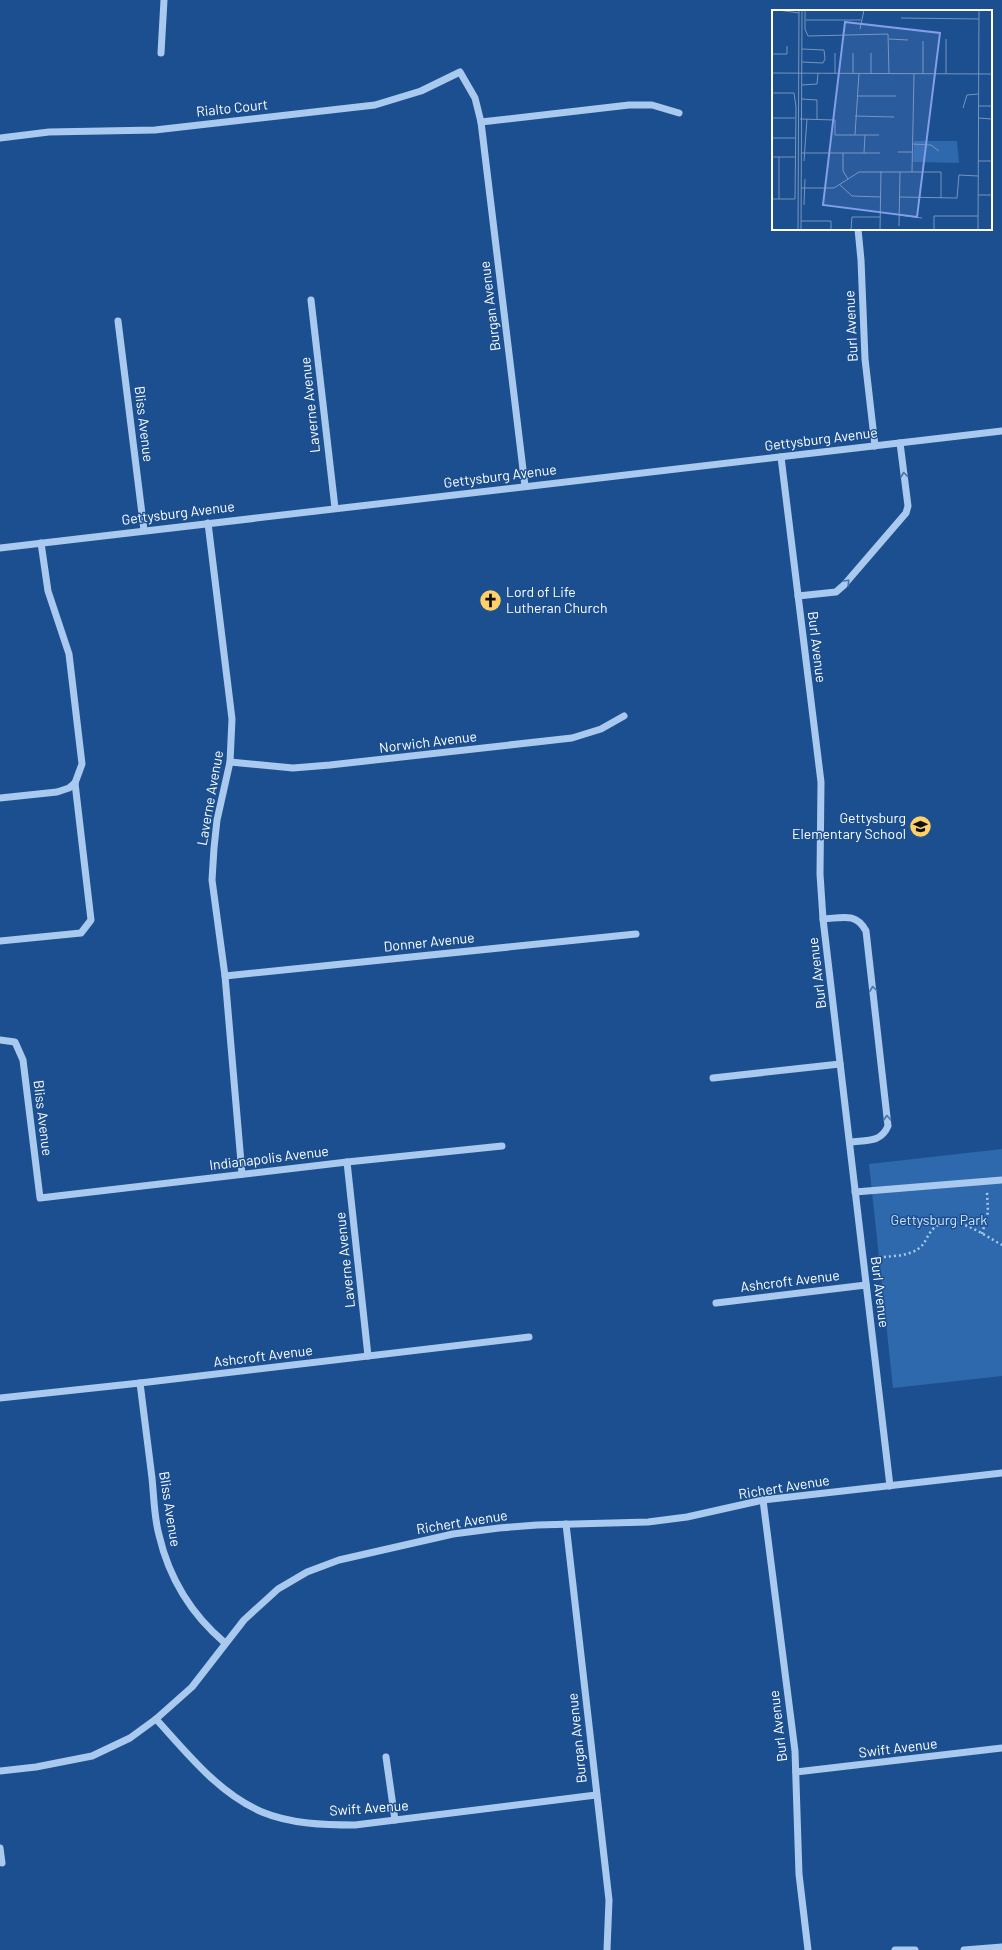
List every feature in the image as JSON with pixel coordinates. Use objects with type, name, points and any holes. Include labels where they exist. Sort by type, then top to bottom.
[{"type":"street","points":[[161,53],[164,0]]},
{"type":"street","name":"Burgan Avenue","points":[[460,72],[475,98],[481,122],[525,486]]},
{"type":"street","name":"Rialto Court","points":[[0,138],[50,132],[155,130],[375,105],[420,91],[460,72]]},
{"type":"street","points":[[481,122],[629,105],[652,105],[679,113]]},
{"type":"street","name":"Burl Avenue","points":[[858,230],[866,359],[875,446]]},
{"type":"street","name":"Laverne Avenue","points":[[311,300],[335,508]]},
{"type":"street","name":"Bliss Avenue","points":[[118,321],[144,530]]},
{"type":"street","name":"Gettysburg Avenue","points":[[0,548],[1002,431]]},
{"type":"street","points":[[798,596],[836,592],[844,585],[906,513],[908,506],[900,443]]},
{"type":"street","name":"Burl Avenue","points":[[781,457],[821,782],[820,874],[823,919],[890,1486]]},
{"type":"street","name":"Laverne Avenue","points":[[208,523],[232,719],[230,762],[217,820],[212,880],[225,976],[242,1174]]},
{"type":"street","points":[[0,941],[80,933],[91,920],[75,784],[82,764],[69,654],[48,591],[41,543]]},
{"type":"street","name":"Norwich Avenue","points":[[230,762],[293,768],[572,738],[601,729],[624,716]]},
{"type":"street","points":[[0,798],[57,792],[69,788],[75,784]]},
{"type":"street","points":[[823,919],[852,918],[861,922],[866,931],[888,1126],[884,1134],[877,1139],[850,1142]]},
{"type":"street","name":"Donner Avenue","points":[[225,976],[636,934]]},
{"type":"street","name":"Bliss Avenue","points":[[0,1040],[15,1042],[23,1060],[40,1198]]},
{"type":"street","points":[[713,1078],[840,1064]]},
{"type":"street","name":"Indianapolis Avenue","points":[[40,1198],[347,1162],[502,1146]]},
{"type":"street","name":"Laverne Avenue","points":[[347,1162],[368,1356]]},
{"type":"street","points":[[855,1192],[1002,1180]]},
{"type":"street","name":"Ashcroft Avenue","points":[[716,1303],[866,1285]]},
{"type":"street","name":"Ashcroft Avenue","points":[[0,1398],[140,1384],[529,1336]]},
{"type":"street","name":"Bliss Avenue","points":[[140,1384],[159,1535],[168,1566],[183,1595],[196,1613],[212,1632],[225,1643]]},
{"type":"street","name":"Richert Avenue","points":[[0,1771],[36,1767],[92,1756],[130,1738],[156,1719],[192,1687],[244,1620],[278,1589],[307,1572],[339,1560],[453,1534],[507,1527],[656,1521],[687,1517],[763,1500],[1002,1473]]},
{"type":"street","name":"Burl Avenue","points":[[763,1500],[796,1772],[799,1874],[808,1950]]},
{"type":"street","name":"Burgan Avenue","points":[[566,1524],[609,1900],[607,1950]]},
{"type":"street","name":"Swift Avenue","points":[[156,1719],[202,1770],[220,1786],[261,1811],[291,1820],[323,1825],[355,1825],[596,1796]]},
{"type":"street","name":"Swift Avenue","points":[[796,1772],[1002,1748]]},
{"type":"street","points":[[386,1757],[395,1820]]},
{"type":"street","points":[[0,1848],[2,1863]]},
{"type":"street","points":[[964,1950],[1002,1947]]},
{"type":"street","points":[[895,1950],[915,1950]]},
{"type":"path","points":[[982,1234],[988,1212],[987,1182]]},
{"type":"path","points":[[863,1259],[906,1254],[919,1249],[932,1229],[944,1222],[960,1223],[1002,1245]]},
{"type":"green space","name":"Gettysburg Park","points":[[1002,1149],[1002,1376],[893,1388],[869,1164]]},
{"type":"place","name":"Lord of Life Lutheran Church","points":[[491,600]]},
{"type":"place","name":"Gettysburg Elementary School","points":[[921,826]]}]
